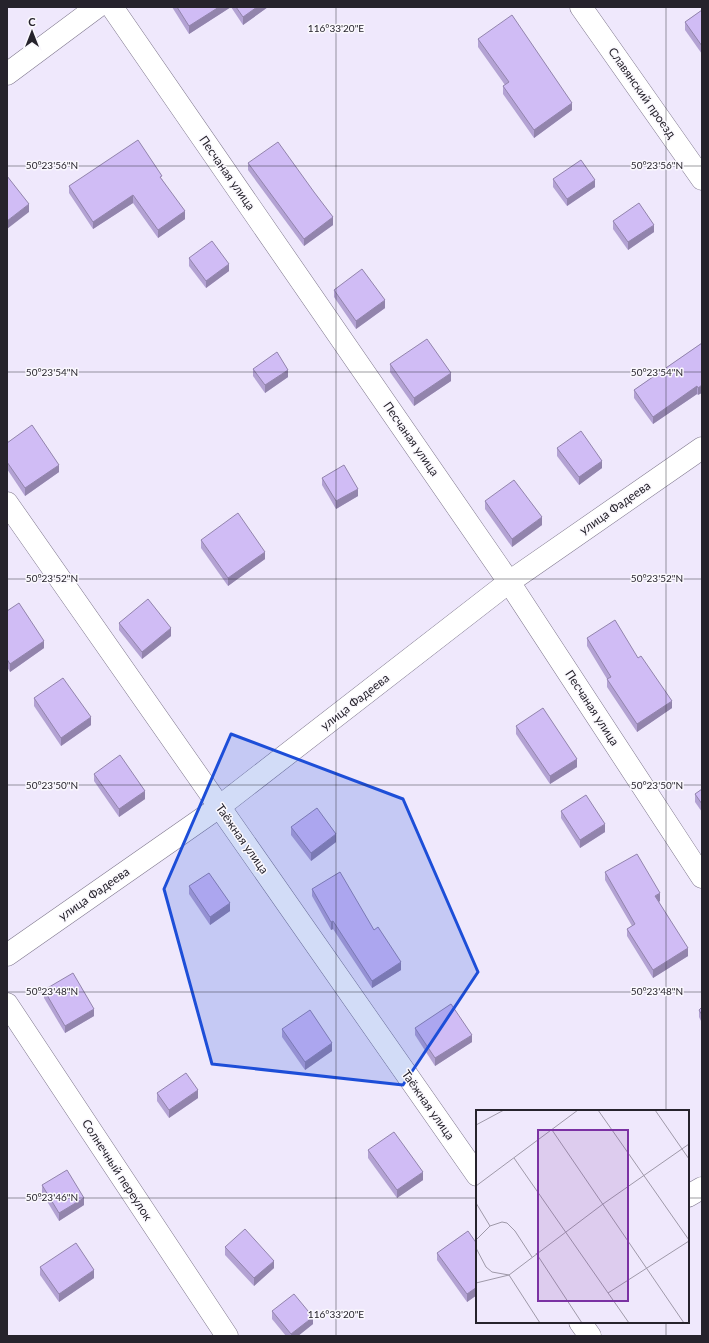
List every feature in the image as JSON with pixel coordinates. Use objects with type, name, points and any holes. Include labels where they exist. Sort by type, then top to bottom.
[{"type":"street","points":[[7,74],[97,7]]},
{"type":"street","name":"Песчаная улица","points":[[112,7],[509,582],[702,877]]},
{"type":"street","name":"Славянский проезд","points":[[581,7],[702,179]]},
{"type":"street","name":"улица Фадеева","points":[[7,955],[219,807],[509,582],[702,448]]},
{"type":"street","name":"Таёжная улица","points":[[7,503],[476,1174]]},
{"type":"street","name":"Солнечный переулок","points":[[7,1004],[226,1336]]},
{"type":"street","points":[[689,1195],[702,1188]]},
{"type":"street","points":[[581,1323],[590,1336]]},
{"type":"highlighted area","points":[[231,734],[403,799],[478,972],[403,1085],[212,1064],[164,889]]},
{"type":"building","points":[[177,7],[219,7],[189,26]]},
{"type":"building","points":[[236,7],[257,7],[243,17]]},
{"type":"building","points":[[702,10],[702,46],[685,22]]},
{"type":"building","points":[[512,15],[572,103],[534,130],[503,86],[509,82],[478,39]]},
{"type":"building","points":[[138,140],[162,176],[160,177],[185,211],[158,230],[133,195],[93,222],[69,186]]},
{"type":"building","points":[[278,142],[333,217],[304,239],[248,163]]},
{"type":"building","points":[[581,160],[595,180],[567,199],[553,179]]},
{"type":"building","points":[[7,176],[29,204],[7,221]]},
{"type":"building","points":[[639,203],[654,225],[628,242],[613,221]]},
{"type":"building","points":[[212,241],[229,264],[206,281],[189,258]]},
{"type":"building","points":[[362,269],[385,300],[356,321],[334,290]]},
{"type":"building","points":[[427,339],[451,373],[414,398],[390,364]]},
{"type":"building","points":[[702,343],[702,385],[698,388],[697,386],[653,417],[634,390]]},
{"type":"building","points":[[277,352],[288,370],[265,385],[253,369]]},
{"type":"building","points":[[32,425],[59,465],[25,488],[7,462],[7,443]]},
{"type":"building","points":[[581,431],[602,461],[579,477],[557,448]]},
{"type":"building","points":[[344,465],[358,489],[336,501],[322,478]]},
{"type":"building","points":[[514,480],[542,517],[512,539],[485,501]]},
{"type":"building","points":[[238,513],[265,552],[228,578],[201,540]]},
{"type":"building","points":[[148,599],[171,628],[142,652],[119,623]]},
{"type":"building","points":[[19,603],[44,641],[10,664],[7,659],[7,611]]},
{"type":"building","points":[[615,620],[638,658],[641,656],[672,701],[637,724],[607,679],[611,677],[587,638]]},
{"type":"building","points":[[63,678],[91,717],[61,738],[34,698]]},
{"type":"building","points":[[543,708],[577,759],[550,776],[516,726]]},
{"type":"building","points":[[120,755],[145,791],[119,809],[94,774]]},
{"type":"building","points":[[702,789],[702,804],[695,794]]},
{"type":"building","points":[[586,795],[605,824],[580,840],[561,811]]},
{"type":"building","points":[[317,808],[336,834],[311,853],[291,827]]},
{"type":"building","points":[[637,854],[660,893],[655,896],[688,948],[653,970],[627,929],[635,924],[605,872]]},
{"type":"building","points":[[340,872],[374,930],[378,927],[401,962],[372,981],[333,921],[331,922],[312,889]]},
{"type":"building","points":[[209,873],[230,903],[210,917],[189,886]]},
{"type":"building","points":[[73,973],[94,1009],[65,1026],[44,990]]},
{"type":"building","points":[[451,1004],[472,1035],[435,1058],[415,1028]]},
{"type":"building","points":[[702,1007],[702,1015],[699,1010]]},
{"type":"building","points":[[310,1010],[332,1043],[305,1062],[282,1029]]},
{"type":"building","points":[[186,1073],[198,1090],[169,1110],[157,1093]]},
{"type":"building","points":[[394,1132],[423,1172],[397,1190],[368,1150]]},
{"type":"building","points":[[67,1170],[84,1198],[59,1213],[42,1185]]},
{"type":"building","points":[[245,1229],[274,1261],[254,1278],[225,1247]]},
{"type":"building","points":[[468,1231],[476,1243],[476,1288],[467,1294],[437,1253]]},
{"type":"building","points":[[76,1243],[94,1270],[59,1294],[40,1267]]},
{"type":"building","points":[[294,1294],[313,1317],[291,1334],[272,1311]]}]
